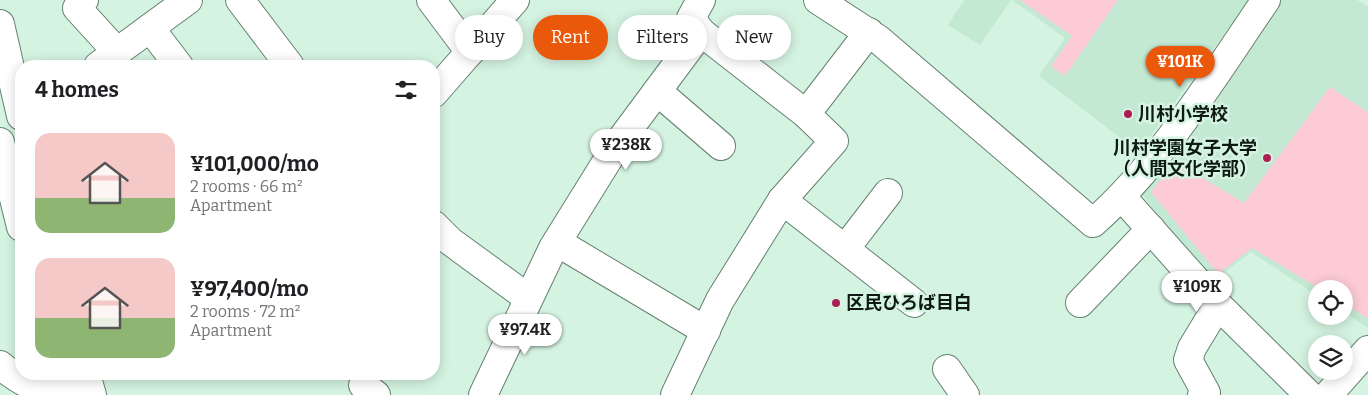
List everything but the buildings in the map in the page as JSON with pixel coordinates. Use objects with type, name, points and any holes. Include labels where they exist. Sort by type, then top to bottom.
[{"type":"street","points":[[84,0],[77,8],[107,59],[188,0]]},
{"type":"street","points":[[240,0],[285,60]]},
{"type":"street","points":[[430,0],[455,32]]},
{"type":"street","points":[[502,15],[515,0]]},
{"type":"street","points":[[693,15],[701,0]]},
{"type":"street","points":[[818,0],[869,32],[968,114],[1092,223],[1122,197],[1182,121],[1266,0]]},
{"type":"street","points":[[0,24],[15,90]]},
{"type":"street","points":[[150,28],[174,60]]},
{"type":"street","points":[[806,114],[869,32]]},
{"type":"street","points":[[675,395],[720,300],[782,200],[834,140],[806,114],[707,37]]},
{"type":"street","points":[[440,86],[463,60]]},
{"type":"street","points":[[483,395],[528,298],[557,242],[617,145],[680,60]]},
{"type":"street","points":[[657,91],[721,146]]},
{"type":"street","points":[[0,142],[15,203]]},
{"type":"street","points":[[845,249],[888,193]]},
{"type":"street","points":[[1122,197],[1218,305],[1309,395]]},
{"type":"street","points":[[782,200],[914,303]]},
{"type":"street","points":[[1080,303],[1151,229]]},
{"type":"street","points":[[440,231],[450,241],[528,298]]},
{"type":"street","points":[[557,242],[706,331]]},
{"type":"street","points":[[1202,395],[1206,393],[1188,360],[1192,348],[1218,305]]},
{"type":"street","points":[[1328,395],[1368,350]]},
{"type":"street","points":[[0,365],[15,378]]},
{"type":"street","points":[[947,369],[965,395]]},
{"type":"street","points":[[17,380],[39,389],[60,385],[89,386]]},
{"type":"shaded area","points":[[964,0],[1011,0],[980,45],[948,25]]},
{"type":"shaded area","name":"川村小学校","points":[[1012,0],[1249,0],[1139,152],[1039,76],[1065,38]]},
{"type":"shaded area","points":[[1020,0],[1118,0],[1065,76],[1051,66],[1072,36]]},
{"type":"shaded area","name":"川村学園女子大学 （人間文化学部）","points":[[1278,0],[1357,0],[1368,6],[1368,328],[1353,318],[1353,280],[1308,280],[1308,290],[1251,252],[1213,281],[1140,192]]},
{"type":"shaded area","points":[[1330,87],[1368,112],[1367,318],[1353,309],[1353,280],[1308,280],[1308,282],[1252,248],[1218,274],[1151,192],[1175,161],[1244,203]]},
{"type":"place","name":"川村小学校","points":[[1128,114]]},
{"type":"place","name":"川村学園女子大学 （人間文化学部）","points":[[1267,158]]},
{"type":"place","name":"区民ひろば目白","points":[[836,303]]}]
